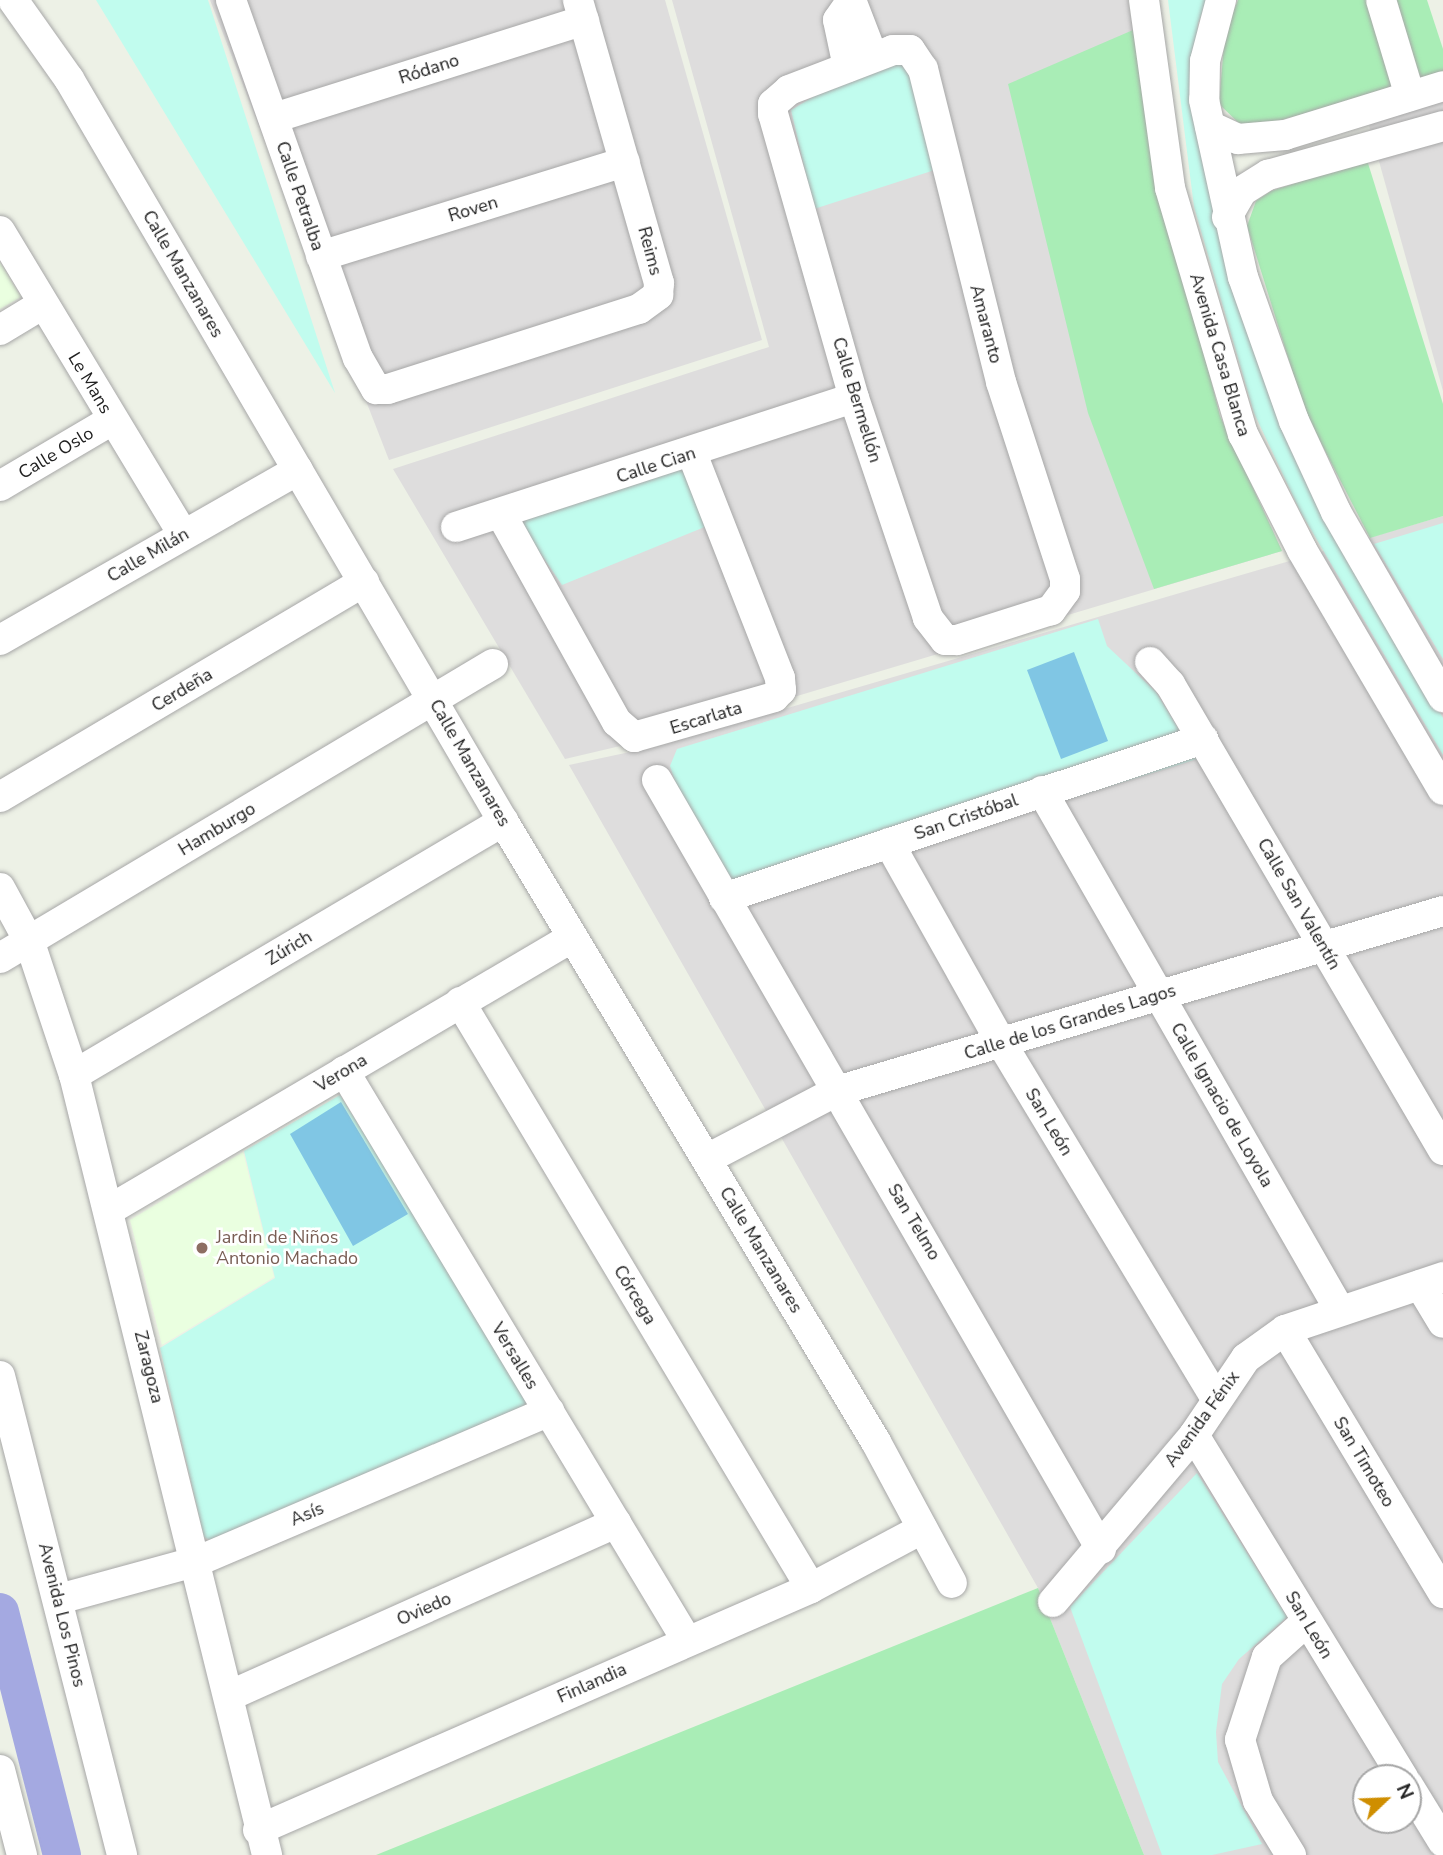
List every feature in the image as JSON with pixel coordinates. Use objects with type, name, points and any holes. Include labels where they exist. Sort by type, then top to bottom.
[{"type":"street","name":"Calle Manzanares","points":[[13,0],[69,79],[503,821],[707,1159],[952,1583]]},
{"type":"street","name":"Calle Petralba","points":[[231,0],[358,358],[376,389]]},
{"type":"street","points":[[852,0],[860,62]]},
{"type":"street","name":"Avenida Casa Blanca","points":[[1144,0],[1171,188],[1243,434],[1302,550],[1443,790]]},
{"type":"street","points":[[1221,0],[1205,61],[1210,125],[1227,217],[1299,432],[1336,512],[1443,697]]},
{"type":"street","points":[[1381,0],[1410,96]]},
{"type":"street","name":"Ródano","points":[[274,118],[581,10]]},
{"type":"street","name":"Reims","points":[[376,389],[398,387],[650,304],[659,283],[581,10]]},
{"type":"street","name":"Calle Bermellón","points":[[915,54],[903,49],[860,62],[780,96],[773,114],[854,398],[928,618],[945,640],[1051,610],[1065,591]]},
{"type":"street","name":"Amaranto","points":[[915,54],[1001,382],[1065,591]]},
{"type":"street","points":[[1210,125],[1238,139],[1285,135],[1443,86]]},
{"type":"street","points":[[1359,112],[1371,146]]},
{"type":"street","points":[[1227,217],[1253,182],[1371,146],[1442,132]]},
{"type":"street","points":[[1285,135],[1295,169]]},
{"type":"street","name":"Roven","points":[[321,256],[625,162]]},
{"type":"street","name":"Le Mans","points":[[0,231],[183,534]]},
{"type":"street","points":[[0,330],[43,304]]},
{"type":"street","name":"Calle Cian","points":[[456,527],[692,454],[854,398]]},
{"type":"street","name":"Calle Oslo","points":[[0,486],[112,420]]},
{"type":"street","name":"Escarlata","points":[[501,514],[617,722],[634,737],[767,700],[781,690],[780,678],[692,454]]},
{"type":"street","name":"Calle Milán","points":[[0,640],[298,470]]},
{"type":"street","name":"Cerdeña","points":[[0,797],[364,582]]},
{"type":"street","name":"Calle San Valentín","points":[[1150,662],[1203,739],[1443,1150]]},
{"type":"street","name":"Hamburgo","points":[[0,958],[30,943],[432,697],[493,664]]},
{"type":"street","name":"San Cristóbal","points":[[724,898],[1203,739]]},
{"type":"street","name":"San Telmo","points":[[657,780],[1101,1549]]},
{"type":"street","name":"Calle Ignacio de Loyola","points":[[1042,791],[1339,1309]]},
{"type":"street","name":"Zúrich","points":[[74,1075],[503,821]]},
{"type":"street","name":"San León","points":[[889,843],[1002,1044],[1215,1397]]},
{"type":"street","name":"Zaragoza","points":[[0,888],[30,943],[74,1075],[231,1695],[263,1843]]},
{"type":"street","name":"Calle de los Grandes Lagos","points":[[707,1159],[836,1091],[1002,1044],[1443,911]]},
{"type":"street","name":"Verona","points":[[109,1210],[573,937]]},
{"type":"street","name":"Córcega","points":[[460,1002],[811,1588]]},
{"type":"street","name":"Versalles","points":[[344,1071],[687,1641]]},
{"type":"street","points":[[1432,1281],[1443,1323]]},
{"type":"street","name":"Avenida Fénix","points":[[1053,1602],[1101,1549],[1194,1435],[1215,1397],[1246,1357],[1284,1330],[1339,1309],[1432,1281]]},
{"type":"street","name":"San Timoteo","points":[[1284,1330],[1443,1593]]},
{"type":"street","name":"Avenida Los Pinos","points":[[0,1376],[59,1599],[122,1855]]},
{"type":"street","name":"Asís","points":[[59,1599],[198,1561],[549,1411]]},
{"type":"street","name":"San León","points":[[1194,1435],[1394,1764]]},
{"type":"street","name":"Oviedo","points":[[231,1695],[616,1523]]},
{"type":"street","name":"Finlandia","points":[[263,1843],[687,1641],[811,1588],[922,1529]]},
{"type":"street","points":[[1291,1855],[1258,1801],[1240,1740],[1267,1657],[1306,1622]]},
{"type":"street","points":[[0,1770],[22,1855]]},
{"type":"street","points":[[1422,1808],[1443,1842]]},
{"type":"shaded area","points":[[96,0],[208,0],[335,393]]},
{"type":"shaded area","points":[[210,0],[665,0],[762,340],[389,460]]},
{"type":"shaded area","points":[[672,0],[1128,0],[1163,200],[1214,404],[1282,551],[667,735],[565,759],[393,469],[769,347]]},
{"type":"shaded area","points":[[1168,0],[1208,0],[1198,23],[1192,105],[1344,545],[1443,718],[1443,755],[1300,511],[1254,413],[1194,207]]},
{"type":"shaded area","points":[[898,56],[918,64],[944,167],[814,209],[791,110],[850,75]]},
{"type":"shaded area","points":[[1443,85],[1443,391],[1365,111]]},
{"type":"shaded area","points":[[0,262],[21,297],[0,309]]},
{"type":"shaded area","points":[[689,462],[712,524],[562,585],[515,516]]},
{"type":"shaded area","points":[[1443,516],[1443,1855],[1144,1855],[1038,1588],[569,765],[658,746]]},
{"type":"shaded area","points":[[1443,523],[1443,659],[1374,544]]},
{"type":"shaded area","points":[[1098,619],[1107,646],[1156,692],[1197,759],[754,898],[723,881],[690,828],[670,766],[677,749]]},
{"type":"shaded area","points":[[1074,652],[1108,741],[1061,759],[1027,670]]},
{"type":"shaded area","points":[[340,1095],[529,1399],[524,1406],[214,1542],[204,1537],[160,1348],[275,1278],[244,1151]]},
{"type":"shaded area","points":[[341,1102],[408,1214],[353,1246],[290,1134]]},
{"type":"shaded area","name":"Jardin de Niños Antonio Machado","points":[[243,1152],[274,1277],[162,1345],[130,1220]]},
{"type":"shaded area","points":[[1197,1473],[1287,1617],[1239,1659],[1222,1684],[1216,1732],[1218,1762],[1262,1844],[1212,1855],[1162,1855],[1070,1607]]},
{"type":"green space","points":[[1238,0],[1427,0],[1443,49],[1443,75],[1246,130],[1219,104],[1225,32]]},
{"type":"green space","points":[[1133,30],[1156,162],[1220,416],[1282,551],[1154,589],[1088,413],[1008,84]]},
{"type":"green space","points":[[1367,160],[1443,404],[1443,516],[1370,538],[1305,412],[1247,226],[1256,201],[1271,191]]},
{"type":"green space","points":[[1038,1588],[1144,1855],[376,1855]]},
{"type":"waterway","points":[[0,1612],[62,1855]]},
{"type":"place","name":"Jardin de Niños Antonio Machado","points":[[202,1248]]}]
